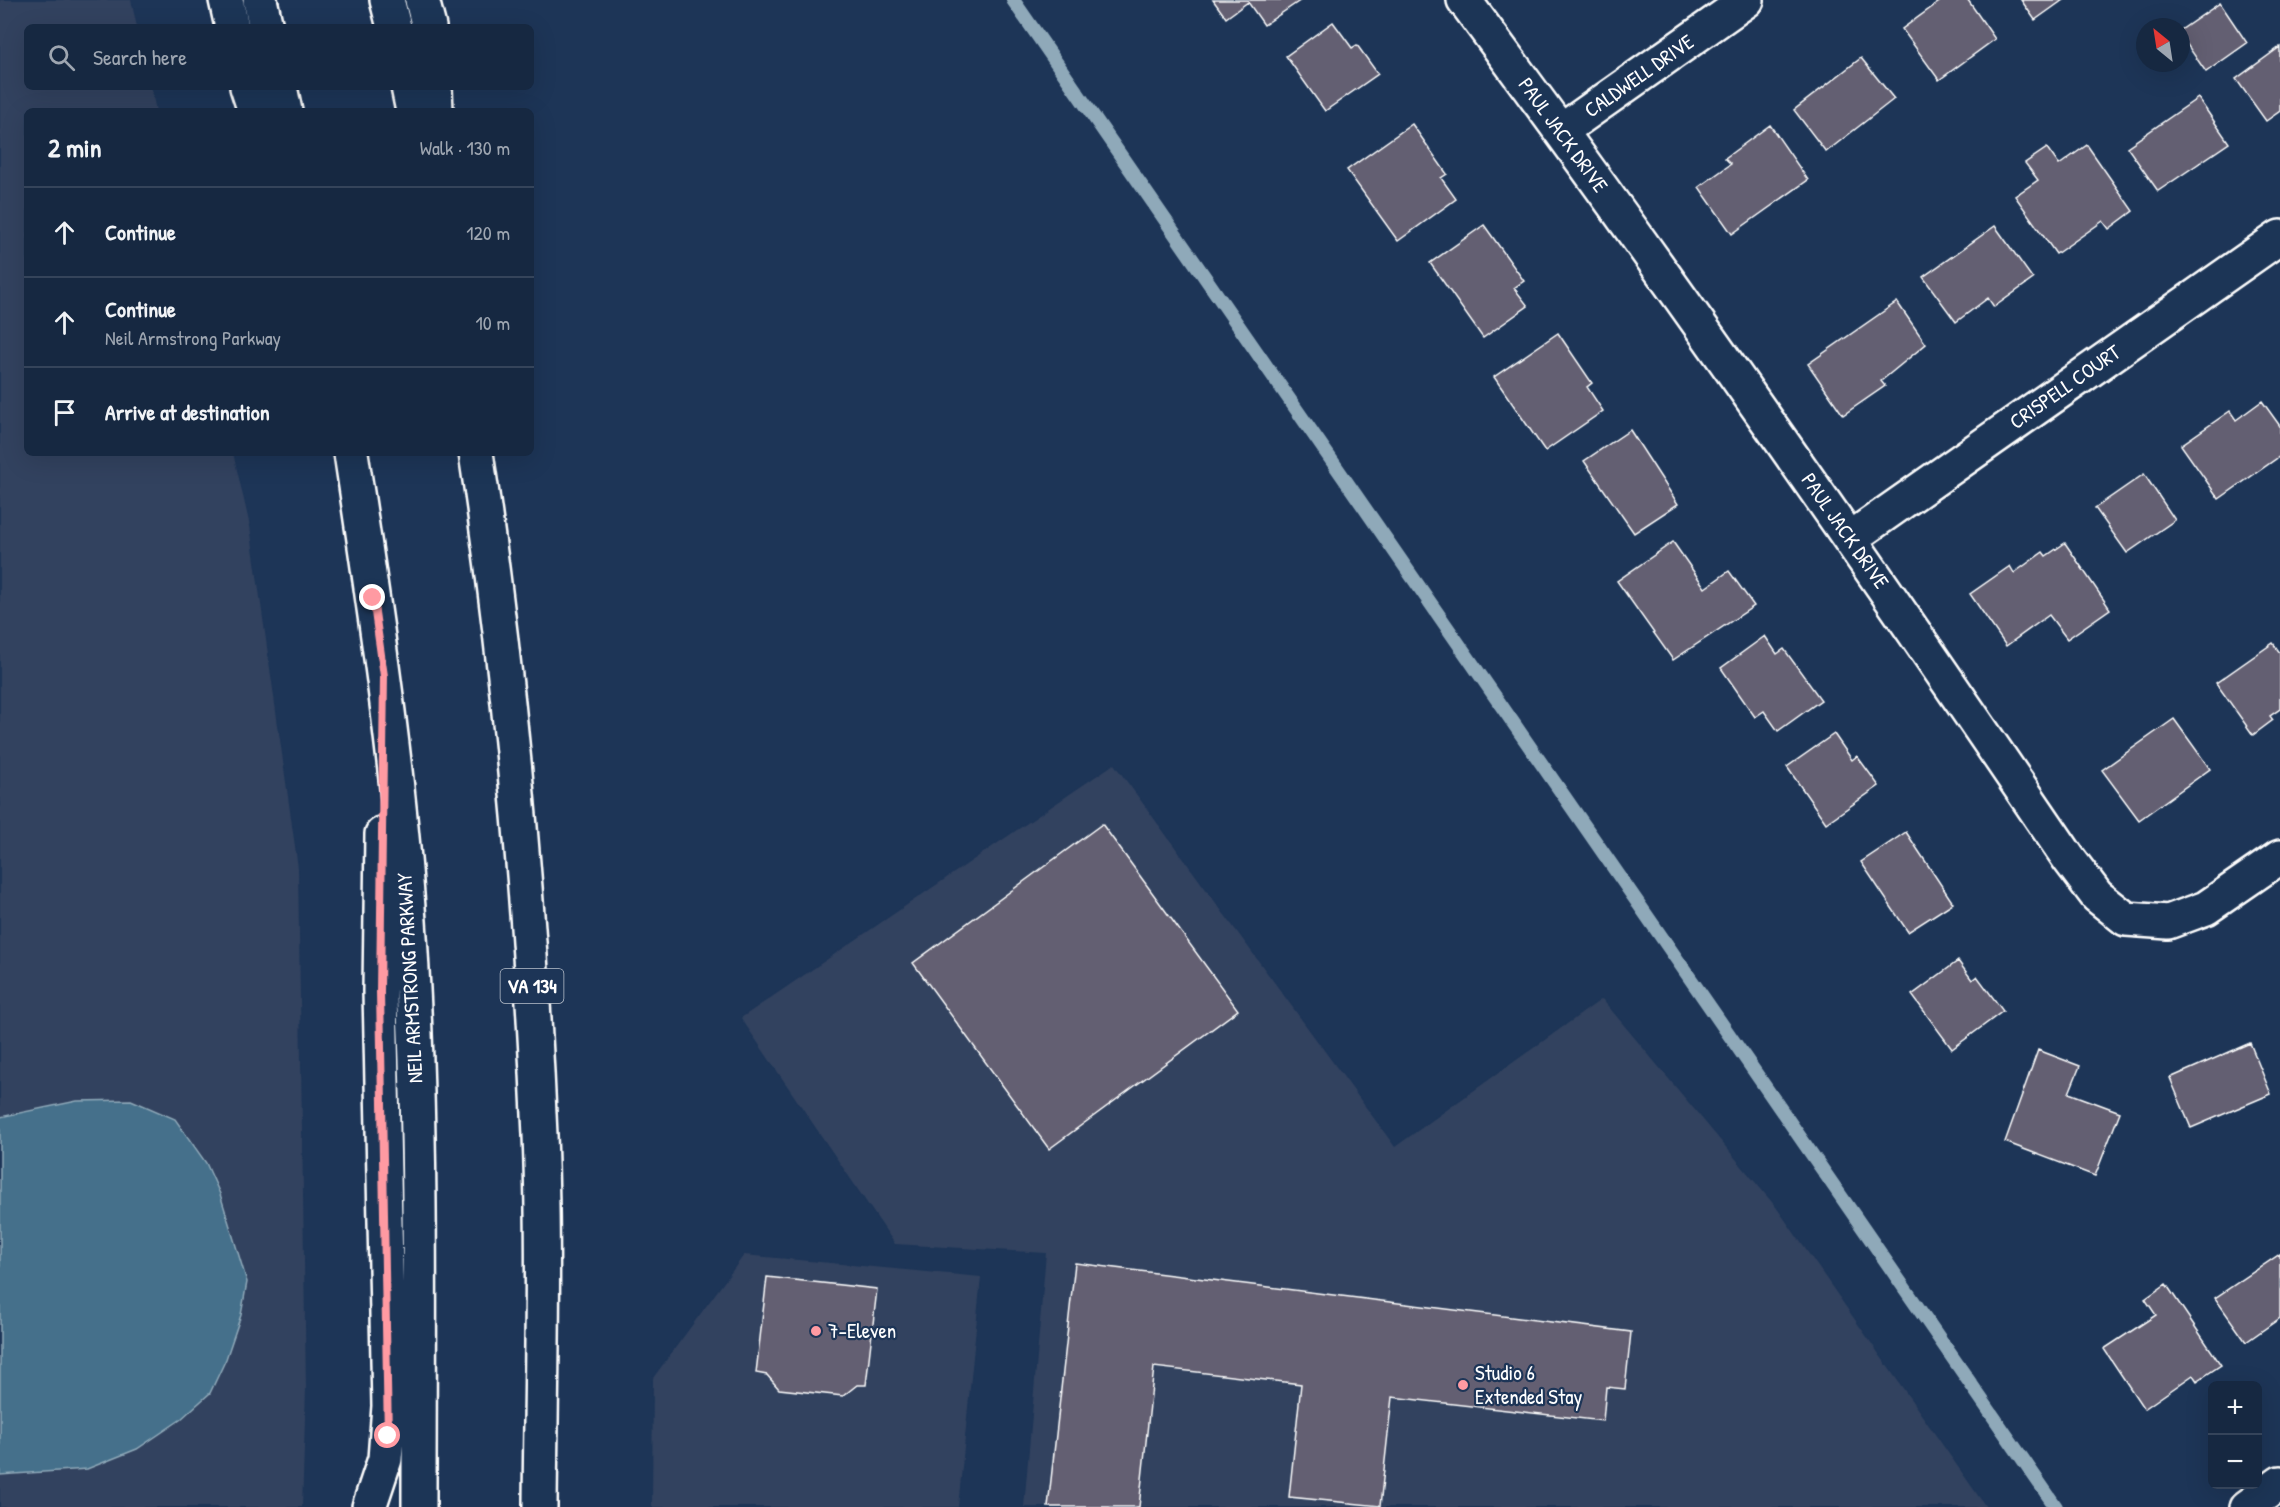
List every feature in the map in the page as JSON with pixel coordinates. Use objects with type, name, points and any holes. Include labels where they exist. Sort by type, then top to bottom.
[{"type":"main road","points":[[226,0],[231,24]]},
{"type":"main road","points":[[260,0],[265,24]]},
{"type":"main road","points":[[387,0],[393,24]]},
{"type":"main road","points":[[422,0],[428,24]]},
{"type":"main road","name":"PAUL JACK DRIVE","points":[[1464,0],[1561,130],[1851,538],[2069,859],[2097,896],[2126,919],[2168,922],[2206,908],[2280,857]]},
{"type":"main road","name":"CALDWELL DRIVE","points":[[1561,130],[1747,0]]},
{"type":"main road","points":[[248,90],[254,108]]},
{"type":"main road","points":[[281,90],[284,108]]},
{"type":"main road","points":[[409,90],[412,108]]},
{"type":"main road","points":[[435,90],[436,108]]},
{"type":"main road","name":"CRISPELL COURT","points":[[1851,538],[2280,237]]},
{"type":"main road","name":"NEIL ARMSTRONG PARKWAY","points":[[351,456],[384,676],[412,972],[419,1221],[419,1507]]},
{"type":"main road","name":"VA 134","points":[[476,456],[514,739],[527,898],[540,1138],[540,1507]]},
{"type":"main road","points":[[369,1507],[385,1459],[389,1406],[380,992],[384,676]]},
{"type":"main road","points":[[2247,1507],[2280,1483]]},
{"type":"shaded area","points":[[0,0],[131,0],[136,24],[24,24],[24,90],[152,90],[155,108],[24,108],[24,456],[234,456],[250,526],[298,868],[306,1389],[302,1507],[0,1507]]},
{"type":"shaded area","points":[[1114,764],[1395,1147],[1602,999],[1776,1207],[1986,1507],[1024,1507],[1046,1253],[895,1244],[741,1018]]},
{"type":"shaded area","points":[[131,1100],[175,1119],[206,1163],[220,1194],[247,1282],[241,1315],[226,1359],[210,1393],[180,1420],[137,1449],[87,1469],[0,1475],[0,1117],[77,1101]]},
{"type":"shaded area","points":[[744,1255],[981,1277],[958,1507],[652,1507],[653,1378]]},
{"type":"building","points":[[1213,0],[1301,0],[1264,25],[1248,2],[1226,18]]},
{"type":"building","points":[[1942,0],[1968,0],[1995,39],[1939,80],[1902,29]]},
{"type":"building","points":[[2021,0],[2063,0],[2035,20]]},
{"type":"building","points":[[2220,3],[2247,43],[2206,72],[2190,49],[2190,24]]},
{"type":"building","points":[[1333,22],[1352,48],[1357,45],[1378,74],[1325,111],[1286,56]]},
{"type":"building","points":[[2280,47],[2280,111],[2266,121],[2236,79]]},
{"type":"building","points":[[1861,58],[1894,99],[1826,152],[1794,110]]},
{"type":"building","points":[[2198,98],[2229,143],[2158,191],[2127,147]]},
{"type":"building","points":[[1412,124],[1447,174],[1441,178],[1456,199],[1398,241],[1347,170]]},
{"type":"building","points":[[1770,125],[1808,180],[1732,234],[1699,187],[1731,164],[1725,158]]},
{"type":"building","points":[[2087,145],[2133,211],[2109,229],[2103,221],[2056,254],[2015,196],[2038,180],[2025,163],[2047,148],[2059,165]]},
{"type":"building","points":[[1484,225],[1524,281],[1514,288],[1528,306],[1483,338],[1430,263]]},
{"type":"building","points":[[1995,226],[2033,279],[1994,307],[1988,298],[1956,322],[1923,277]]},
{"type":"building","points":[[1897,302],[1926,344],[1881,381],[1885,386],[1843,415],[1808,364]]},
{"type":"building","points":[[1558,333],[1592,383],[1587,387],[1603,411],[1545,451],[1494,377]]},
{"type":"building","points":[[2262,401],[2280,426],[2280,456],[2219,499],[2181,445],[2230,411],[2236,420]]},
{"type":"building","points":[[1630,430],[1678,504],[1634,533],[1584,461]]},
{"type":"building","points":[[2144,474],[2175,520],[2127,553],[2095,508]]},
{"type":"building","points":[[1673,542],[1705,588],[1729,571],[1754,606],[1673,660],[1617,581]]},
{"type":"building","points":[[2065,543],[2110,609],[2067,639],[2049,615],[2006,646],[1970,594],[2010,566],[2014,573],[2043,552],[2046,556]]},
{"type":"building","points":[[1765,636],[1777,654],[1784,649],[1821,700],[1778,731],[1764,711],[1755,717],[1721,668]]},
{"type":"building","points":[[2273,643],[2280,653],[2280,709],[2270,716],[2273,720],[2253,735],[2216,683]]},
{"type":"building","points":[[2174,719],[2210,769],[2139,820],[2102,770]]},
{"type":"building","points":[[1834,734],[1852,760],[1857,756],[1879,786],[1826,823],[1787,767]]},
{"type":"building","points":[[1102,824],[1238,1010],[1049,1149],[913,963]]},
{"type":"building","points":[[1906,832],[1953,903],[1908,932],[1861,862]]},
{"type":"building","points":[[1958,961],[1972,980],[1977,976],[2003,1011],[1952,1049],[1912,995]]},
{"type":"building","points":[[2250,1043],[2271,1094],[2191,1128],[2170,1078]]},
{"type":"building","points":[[2038,1050],[2080,1066],[2069,1093],[2120,1112],[2095,1176],[2005,1142]]},
{"type":"building","points":[[2280,1254],[2280,1318],[2246,1342],[2215,1298]]},
{"type":"building","name":"Studio 6 Extended Stay","points":[[1075,1263],[1631,1332],[1625,1389],[1606,1387],[1603,1421],[1392,1397],[1380,1506],[1289,1497],[1301,1384],[1154,1367],[1139,1507],[1048,1507]]},
{"type":"building","name":"7-Eleven","points":[[767,1277],[877,1289],[866,1385],[857,1385],[843,1396],[779,1389],[767,1375],[756,1373]]},
{"type":"building","points":[[2166,1284],[2221,1365],[2197,1381],[2193,1375],[2144,1409],[2104,1349],[2156,1315],[2145,1299]]},
{"type":"waterway","points":[[1013,0],[2056,1507]]},
{"type":"place","name":"7-Eleven","points":[[816,1331]]},
{"type":"place","name":"Studio 6 Extended Stay","points":[[1463,1385]]},
{"type":"route","points":[[373,598],[384,676],[380,992],[388,1436]]}]
